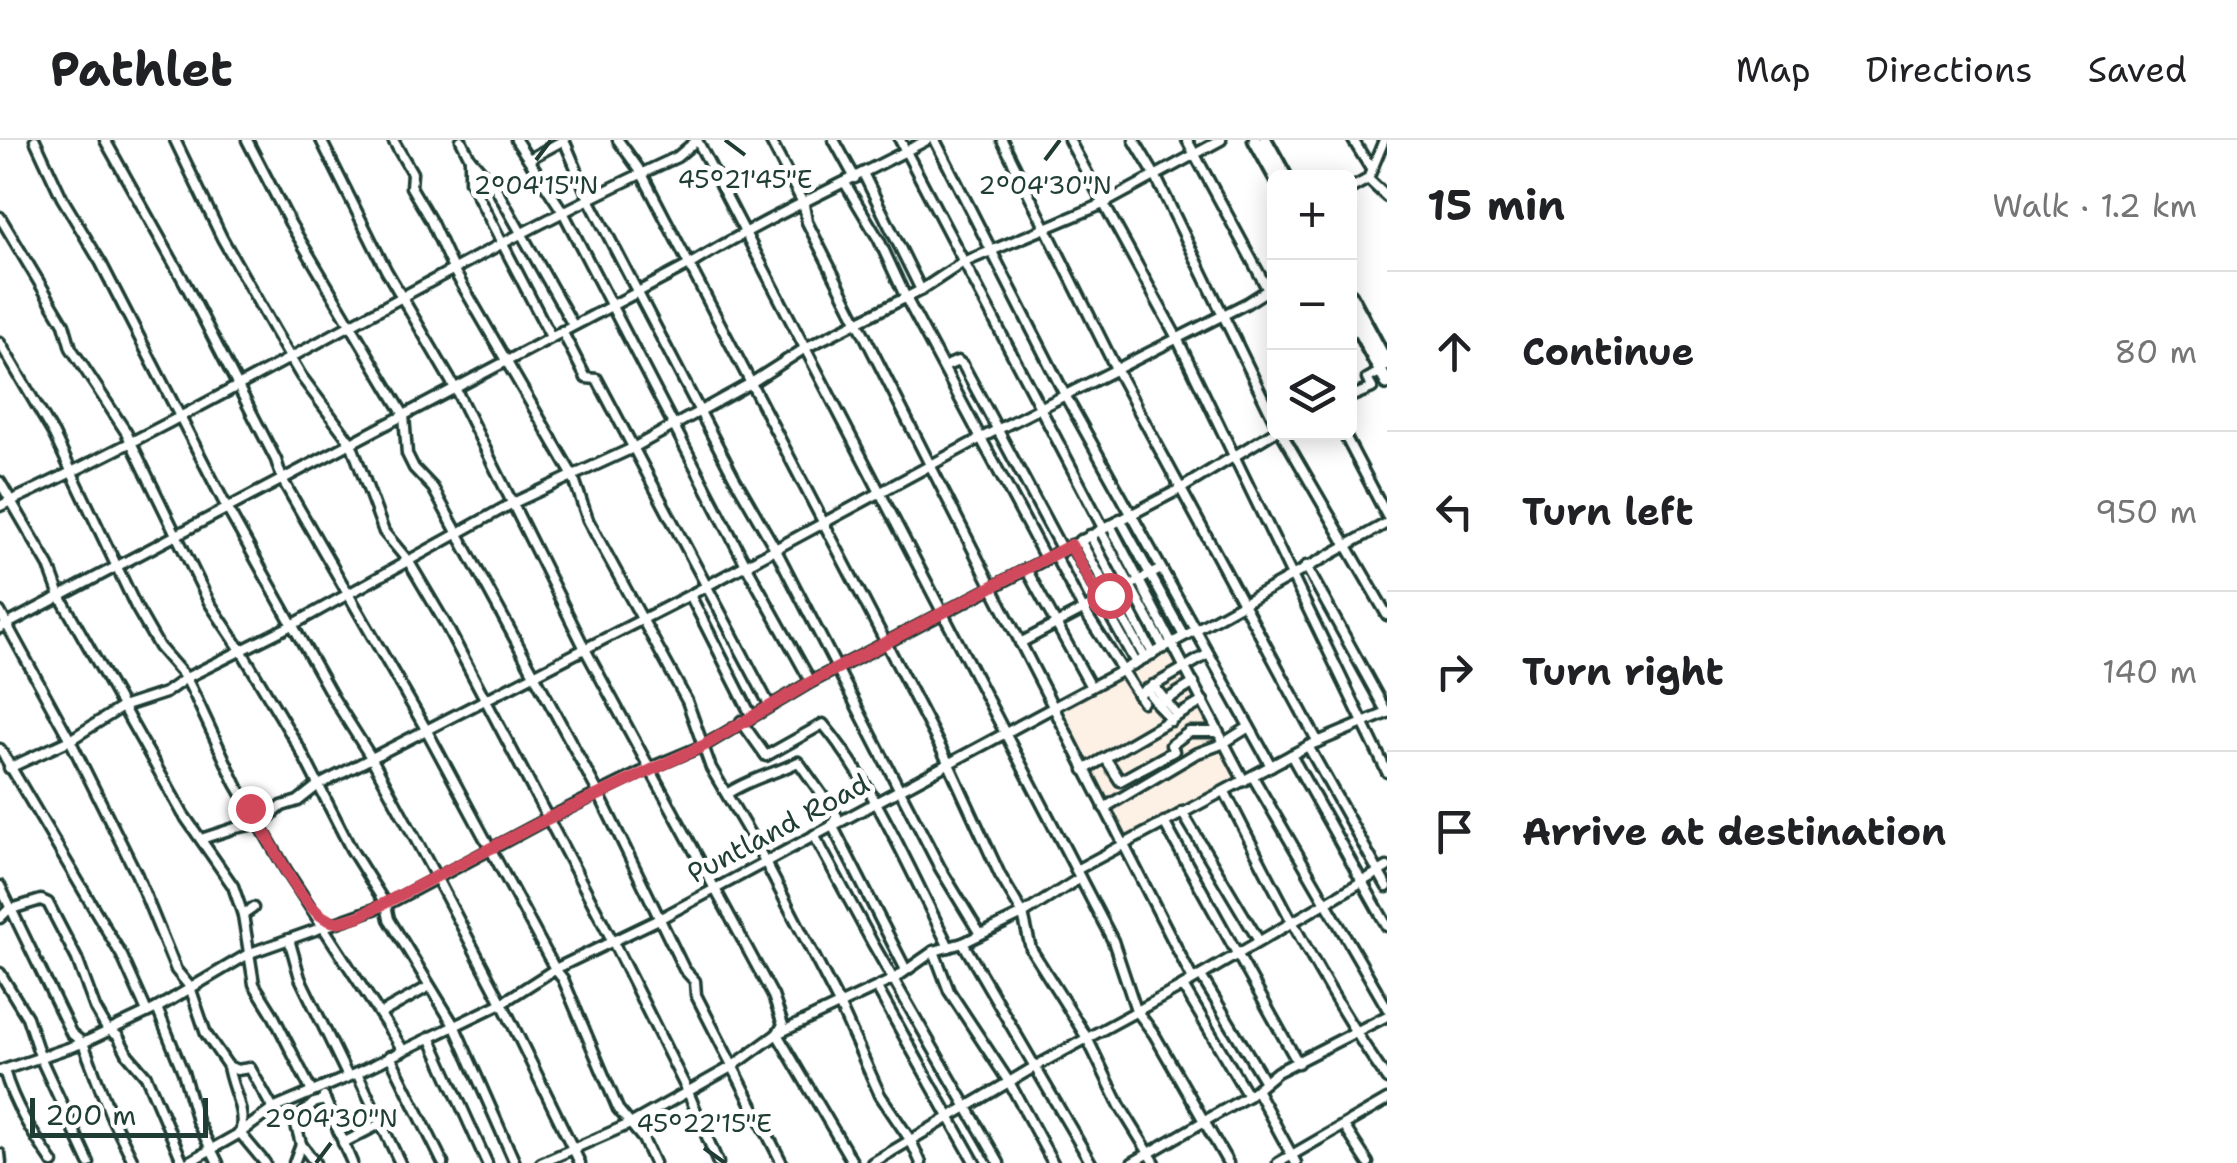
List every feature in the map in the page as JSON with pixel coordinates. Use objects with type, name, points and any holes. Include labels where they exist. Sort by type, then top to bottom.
[{"type":"highway","points":[[1255,140],[1272,170]]},
{"type":"highway","points":[[1265,140],[1282,170]]},
{"type":"highway","points":[[1357,306],[1384,350],[1385,373]]},
{"type":"highway","points":[[1357,326],[1385,373]]},
{"type":"street","points":[[35,140],[226,508],[436,877],[580,1163]]},
{"type":"street","points":[[105,140],[186,285],[276,460],[282,480],[566,983],[591,1052],[618,1109],[632,1124],[654,1163]]},
{"type":"street","points":[[175,140],[222,238],[290,356],[351,442],[384,532],[409,562],[445,623],[612,940],[688,1092],[718,1163]]},
{"type":"street","points":[[247,140],[290,223],[404,415],[408,454],[414,468],[433,488],[599,794],[684,970],[695,980],[696,995],[782,1163]]},
{"type":"street","points":[[321,140],[401,295],[455,388],[585,649],[773,996],[782,1025],[776,1034]]},
{"type":"street","points":[[393,140],[412,174],[411,187],[453,269],[573,476],[588,520],[687,700],[711,768],[765,861],[839,1004],[868,1074],[922,1163]]},
{"type":"street","points":[[461,140],[470,158],[494,184],[572,325]]},
{"type":"street","points":[[516,140],[563,212],[811,682]]},
{"type":"street","points":[[529,158],[564,140],[589,199],[700,411],[940,868],[980,934]]},
{"type":"street","points":[[618,140],[641,172],[948,762],[1000,875],[1023,914],[1031,949],[1087,1038],[1120,1106],[1155,1163]]},
{"type":"street","points":[[0,506],[131,443],[401,295],[677,157],[697,140],[1113,940],[1136,1010],[1154,1034],[1228,1163]]},
{"type":"street","points":[[770,140],[858,323],[934,466],[991,588],[1104,808],[1196,977],[1264,1082]]},
{"type":"street","points":[[834,140],[859,176],[921,290]]},
{"type":"street","points":[[900,140],[1038,409],[1104,528],[1139,580],[1168,645]]},
{"type":"street","points":[[4,626],[689,265],[746,230],[931,140],[1065,395],[1271,766]]},
{"type":"street","points":[[1002,140],[1116,368],[1318,742]]},
{"type":"street","points":[[1069,140],[1177,338],[1387,772]]},
{"type":"street","points":[[1134,140],[1156,177],[1267,406]]},
{"type":"street","points":[[1187,140],[1267,281]]},
{"type":"street","points":[[10,768],[70,740],[122,707],[165,693],[186,678],[294,624],[512,504],[633,448],[751,383],[807,347],[921,290],[962,262],[1103,204],[1221,140]]},
{"type":"street","points":[[1353,140],[1372,169]]},
{"type":"street","points":[[1357,186],[1368,180],[1384,140]]},
{"type":"street","points":[[470,158],[470,182],[552,337]]},
{"type":"street","points":[[1368,180],[1387,197]]},
{"type":"street","points":[[844,183],[879,240],[981,438],[1099,600],[1136,663]]},
{"type":"street","points":[[0,216],[60,317],[70,348],[131,443],[208,602],[242,650],[386,906],[388,920],[454,1027],[515,1163]]},
{"type":"street","points":[[202,840],[234,828],[262,824],[317,786],[536,676],[1267,290]]},
{"type":"street","points":[[562,331],[586,378],[598,378],[770,706]]},
{"type":"street","points":[[0,343],[54,435],[159,647],[186,678],[210,722],[227,768],[286,870],[403,1050]]},
{"type":"street","points":[[944,367],[958,361],[963,365],[1062,550],[1082,609],[1122,670],[1174,718]]},
{"type":"street","points":[[1357,394],[1372,388],[1367,379],[1385,373]]},
{"type":"street","points":[[54,1163],[33,1136],[2,1071],[82,1042],[152,1010],[250,953],[386,906],[547,819],[705,745],[811,682],[1182,488],[1267,438]]},
{"type":"street","points":[[1283,440],[1387,615]]},
{"type":"street","points":[[1347,440],[1387,520]]},
{"type":"street","points":[[0,482],[182,814],[233,886],[243,915],[254,984],[325,1100],[352,1163]]},
{"type":"street","points":[[1120,520],[1184,636]]},
{"type":"street","name":"Puntland Road","points":[[185,1163],[240,1133],[273,1109],[502,1003],[555,969],[658,919],[1149,656],[1387,520]]},
{"type":"street","points":[[1104,528],[1128,584],[1194,683],[1222,744],[1249,779],[1387,1008]]},
{"type":"street","points":[[1090,536],[1149,656]]},
{"type":"street","points":[[1062,550],[1109,595],[1149,656]]},
{"type":"street","points":[[541,1163],[632,1124],[732,1066],[776,1034],[877,988],[934,951],[963,943],[1023,914],[1124,844],[1182,812],[1308,746],[1387,713],[1306,566]]},
{"type":"street","points":[[1026,569],[1091,687]]},
{"type":"street","points":[[1020,643],[1161,569]]},
{"type":"street","points":[[690,595],[751,715]]},
{"type":"street","points":[[0,612],[4,626],[70,740],[137,875],[176,970],[190,987],[200,1021],[228,1066],[242,1115],[240,1133],[265,1163]]},
{"type":"street","points":[[1145,693],[1208,654]]},
{"type":"street","points":[[1194,661],[1202,673]]},
{"type":"street","points":[[1161,702],[1194,683]]},
{"type":"street","points":[[1087,774],[1203,701]]},
{"type":"street","points":[[740,721],[766,756],[823,724],[835,736],[874,802],[949,948]]},
{"type":"street","points":[[1104,808],[1249,728]]},
{"type":"street","points":[[1180,763],[1170,745],[1188,732],[1218,732]]},
{"type":"street","points":[[1308,746],[1382,870],[1387,887]]},
{"type":"street","points":[[0,749],[152,1010],[183,1072],[197,1121],[218,1163]]},
{"type":"street","points":[[1108,763],[1122,780],[1174,751]]},
{"type":"street","points":[[1291,755],[1387,926]]},
{"type":"street","points":[[727,794],[798,762],[837,816],[832,825],[905,968]]},
{"type":"street","points":[[1225,792],[1292,923],[1356,1035],[1387,1079]]},
{"type":"street","points":[[1182,812],[1259,941]]},
{"type":"street","points":[[1164,822],[1298,1063]]},
{"type":"street","points":[[814,835],[999,1163]]},
{"type":"street","points":[[872,1163],[1382,870]]},
{"type":"street","points":[[0,886],[72,1033],[82,1042],[134,1163]]},
{"type":"street","points":[[0,918],[12,909],[41,900],[48,903],[107,1029],[118,1036],[146,1076],[185,1163]]},
{"type":"street","points":[[243,915],[253,908]]},
{"type":"street","points":[[317,913],[336,922]]},
{"type":"street","points":[[331,938],[336,922]]},
{"type":"street","points":[[288,940],[300,978],[400,1163]]},
{"type":"street","points":[[963,943],[1091,1163]]},
{"type":"street","points":[[934,951],[949,990],[1009,1082],[1053,1163]]},
{"type":"street","points":[[0,973],[27,1017],[41,1058],[89,1163]]},
{"type":"street","points":[[1183,986],[1248,1096]]},
{"type":"street","points":[[380,1014],[428,987]]},
{"type":"street","points":[[877,988],[976,1163]]},
{"type":"street","points":[[1132,1163],[1257,1091],[1264,1082],[1387,1016]]},
{"type":"street","points":[[776,1034],[853,1163]]},
{"type":"street","points":[[430,1037],[488,1163]]},
{"type":"street","points":[[390,1056],[443,1163]]},
{"type":"street","points":[[228,1066],[236,1070],[250,1068],[273,1109]]},
{"type":"street","points":[[1257,1091],[1294,1159]]},
{"type":"street","points":[[315,1163],[300,1144],[295,1120],[314,1103],[325,1100]]},
{"type":"street","points":[[1278,1163],[1294,1159],[1387,1100]]},
{"type":"street","points":[[342,1143],[380,1124]]},
{"type":"street","points":[[1344,1126],[1368,1163]]},
{"type":"street","points":[[294,1163],[300,1144]]},
{"type":"street","points":[[0,1154],[1,1163]]},
{"type":"shaded area","points":[[1171,648],[1240,780],[1125,840],[1056,707]]},
{"type":"route","points":[[250,808],[304,896],[317,913],[336,922],[386,906],[547,819],[705,745],[811,682],[1071,545],[1099,600],[1109,595]]}]
